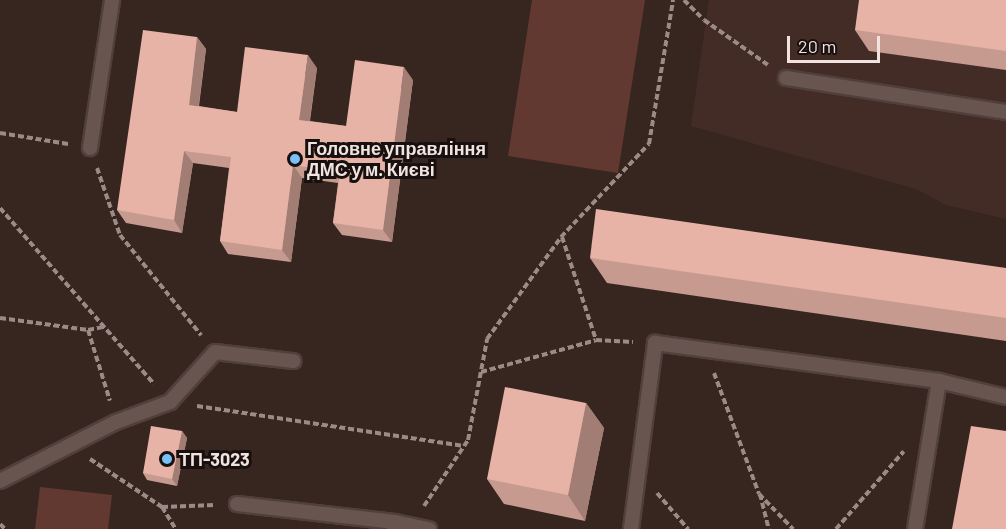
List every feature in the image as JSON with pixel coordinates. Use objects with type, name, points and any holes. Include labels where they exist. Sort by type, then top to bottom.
[{"type":"lane","points":[[90,148],[112,0]]},
{"type":"lane","points":[[786,78],[1006,112]]},
{"type":"lane","points":[[631,529],[655,343],[939,381],[1006,397]]},
{"type":"lane","points":[[0,481],[116,422],[170,402],[215,352],[293,361]]},
{"type":"lane","points":[[915,529],[939,381]]},
{"type":"lane","points":[[237,504],[429,529]]},
{"type":"path","points":[[411,526],[468,440],[487,339],[561,237],[649,144],[673,0]]},
{"type":"path","points":[[684,0],[705,20],[786,78]]},
{"type":"path","points":[[0,133],[90,148],[120,235],[215,352]]},
{"type":"path","points":[[561,237],[596,340]]},
{"type":"path","points":[[0,318],[88,330],[104,327]]},
{"type":"path","points":[[88,330],[116,422]]},
{"type":"path","points":[[481,372],[596,340],[655,343]]},
{"type":"path","points":[[705,350],[759,494],[769,529]]},
{"type":"path","points":[[836,529],[932,419]]},
{"type":"path","points":[[69,445],[162,507],[176,529]]},
{"type":"path","points":[[638,472],[688,529]]},
{"type":"path","points":[[759,494],[793,529]]},
{"type":"path","points":[[162,507],[237,504]]},
{"type":"path","points":[[0,524],[5,529]]},
{"type":"shaded area","points":[[532,0],[645,0],[618,173],[508,156]]},
{"type":"shaded area","points":[[709,0],[1006,0],[1006,219],[946,205],[916,189],[691,126]]},
{"type":"shaded area","points":[[40,487],[112,495],[108,529],[35,529]]},
{"type":"building","points":[[859,0],[1006,0],[1006,51],[855,30]]},
{"type":"building","points":[[143,30],[197,37],[189,105],[237,112],[245,47],[308,55],[299,120],[346,126],[355,60],[404,67],[383,230],[333,223],[340,172],[293,165],[282,250],[220,241],[231,157],[184,151],[174,220],[117,210]]},
{"type":"building","points":[[596,209],[1006,268],[1006,318],[590,258]]},
{"type":"building","points":[[505,387],[586,403],[568,495],[487,479]]},
{"type":"building","name":"ТП-3023","points":[[151,426],[182,431],[172,479],[143,473]]},
{"type":"building","points":[[971,426],[1006,431],[1006,529],[952,529]]},
{"type":"place","name":"Головне управління ДМС у м. Києві","points":[[295,159]]},
{"type":"place","name":"ТП-3023","points":[[167,459]]}]
